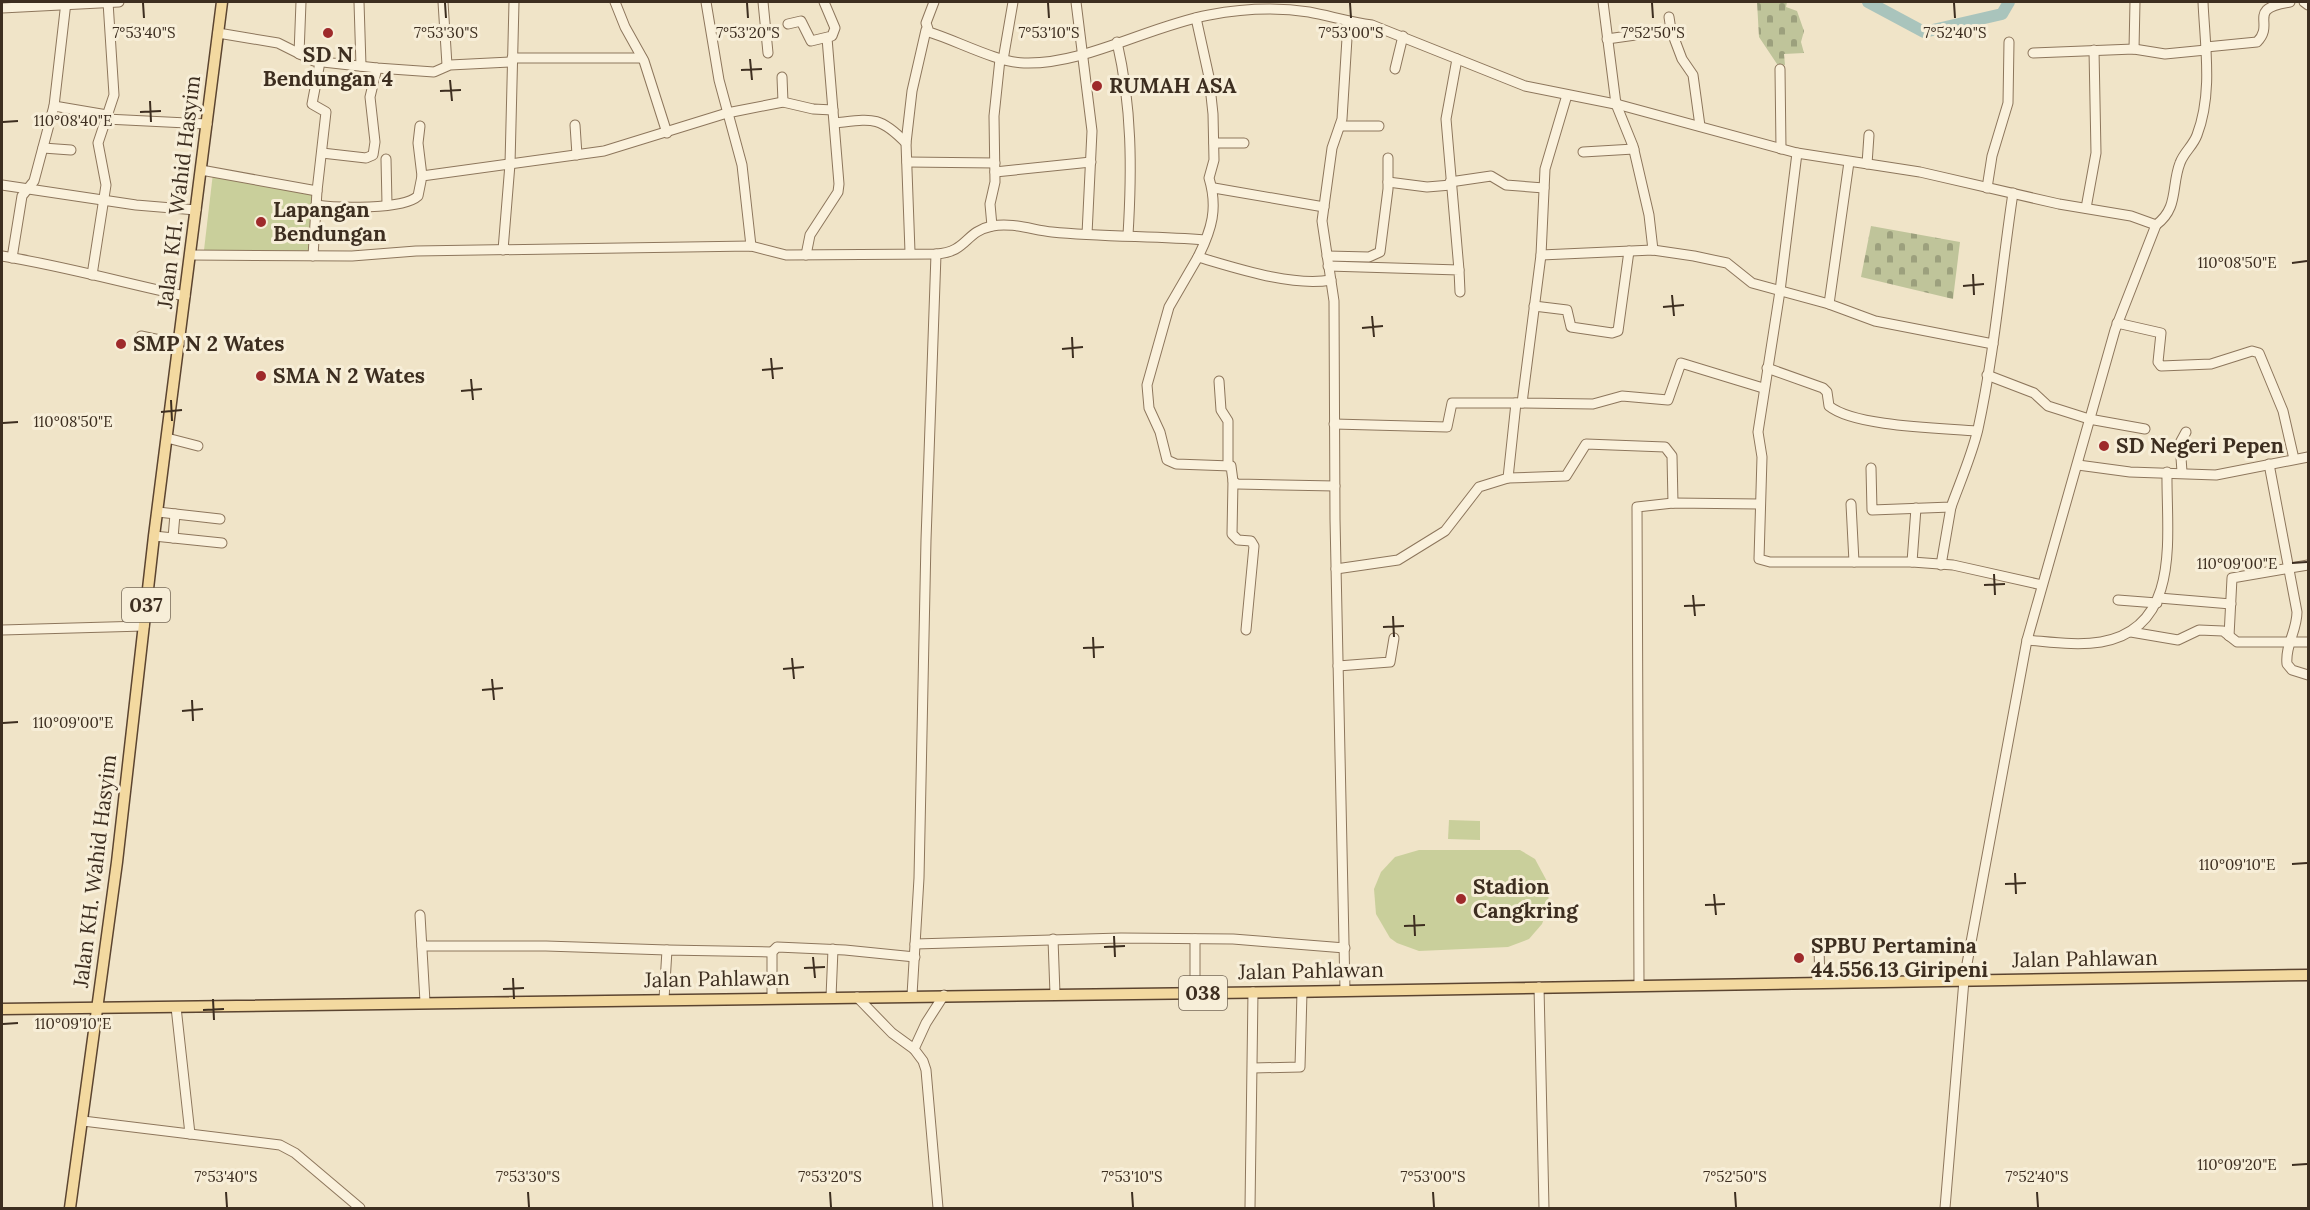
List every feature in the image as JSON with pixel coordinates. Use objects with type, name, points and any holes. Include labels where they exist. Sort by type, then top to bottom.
[{"type":"main road","name":"Jalan KH. Wahid Hasyim","points":[[70,1209],[93,1122],[98,1008],[154,536],[222,2]]},
{"type":"main road","name":"Jalan Pahlawan","points":[[2,1009],[176,1007],[425,997],[664,999],[857,997],[912,990],[944,995],[1302,992],[2308,975]]},
{"type":"street","points":[[92,275],[105,199],[106,175],[98,143],[114,88],[108,2]]},
{"type":"street","points":[[2,8],[119,2]]},
{"type":"street","points":[[299,54],[301,2]]},
{"type":"street","points":[[359,2],[361,66]]},
{"type":"street","points":[[443,2],[447,65]]},
{"type":"street","points":[[503,250],[510,164],[513,2]]},
{"type":"street","points":[[615,2],[625,27],[642,58],[667,133]]},
{"type":"street","points":[[706,2],[712,47],[742,165],[751,246]]},
{"type":"street","points":[[763,2],[768,53]]},
{"type":"street","points":[[788,24],[801,21],[809,41],[827,38],[835,31],[824,2]]},
{"type":"street","points":[[910,252],[906,143],[912,92],[934,2]]},
{"type":"street","points":[[992,226],[990,204],[995,168],[994,116],[1013,2]]},
{"type":"street","points":[[1076,2],[1080,55],[1089,94],[1091,162],[1087,234]]},
{"type":"street","points":[[1603,2],[1616,104],[1634,149],[1649,215],[1653,250]]},
{"type":"street","points":[[2134,49],[2135,2]]},
{"type":"street","points":[[1945,1209],[1964,980],[2027,640],[2117,323],[2156,225],[2171,210],[2180,162],[2193,144],[2200,127],[2208,81],[2203,2]]},
{"type":"street","points":[[2033,53],[2134,49],[2165,54],[2257,42],[2261,37],[2267,8],[2290,2]]},
{"type":"street","points":[[2304,2],[2308,5]]},
{"type":"street","points":[[12,258],[22,196],[34,181],[54,106],[66,3]]},
{"type":"street","points":[[926,30],[1002,59],[1040,63],[1080,55],[1196,18],[1243,6],[1310,12],[1348,22],[1372,25],[1510,82],[1616,104],[1797,153],[1920,172],[2131,216],[2156,225]]},
{"type":"street","points":[[1669,17],[1671,30],[1682,59],[1693,75],[1700,126]]},
{"type":"street","points":[[1196,18],[1209,77],[1214,143],[1214,160],[1209,178],[1214,188],[1214,216],[1198,257],[1178,290],[1164,322],[1146,386],[1147,400],[1169,462],[1232,467],[1232,534],[1238,540],[1251,541],[1254,546],[1246,630]]},
{"type":"street","points":[[1346,990],[1336,568],[1334,320],[1331,280],[1322,221],[1332,148],[1340,126],[1348,22]]},
{"type":"street","points":[[1607,39],[1671,30]]},
{"type":"street","points":[[218,33],[278,43],[320,62],[434,72],[447,65],[512,60],[642,58]]},
{"type":"street","points":[[1395,69],[1403,36]]},
{"type":"street","points":[[806,255],[816,223],[838,192],[835,123],[827,38]]},
{"type":"street","points":[[1117,42],[1127,83],[1130,120],[1128,235]]},
{"type":"street","points":[[1988,188],[1992,156],[2008,103],[2009,42]]},
{"type":"street","points":[[2086,208],[2096,153],[2094,50]]},
{"type":"street","points":[[1457,59],[1446,119],[1460,292]]},
{"type":"street","points":[[313,256],[317,191],[326,111],[312,104],[320,62]]},
{"type":"street","points":[[322,153],[366,158],[373,155],[375,142],[370,97],[377,68]]},
{"type":"street","points":[[1780,69],[1781,148]]},
{"type":"street","points":[[782,77],[783,102]]},
{"type":"street","points":[[1508,478],[1541,255],[1546,163],[1567,95]]},
{"type":"street","points":[[422,176],[626,146],[727,113],[783,102],[813,109],[833,110]]},
{"type":"street","points":[[54,106],[106,117],[207,124]]},
{"type":"street","points":[[835,123],[864,121],[885,123],[906,143]]},
{"type":"street","points":[[575,125],[577,155]]},
{"type":"street","points":[[316,206],[387,204],[417,198],[422,176],[418,143],[420,126]]},
{"type":"street","points":[[1340,126],[1379,126]]},
{"type":"street","points":[[1867,164],[1869,135]]},
{"type":"street","points":[[1214,143],[1244,143]]},
{"type":"street","points":[[44,148],[71,150]]},
{"type":"street","points":[[1583,152],[1634,149]]},
{"type":"street","points":[[1797,153],[1780,291],[1763,388],[1758,432],[1762,457],[1758,555],[1761,561],[1912,562],[1970,568],[2042,585]]},
{"type":"street","points":[[1328,261],[1369,256],[1380,252],[1388,182],[1388,158]]},
{"type":"street","points":[[386,159],[387,204]]},
{"type":"street","points":[[907,162],[995,168],[1091,162]]},
{"type":"street","points":[[1829,304],[1849,162]]},
{"type":"street","points":[[201,170],[317,191]]},
{"type":"street","points":[[1388,182],[1411,186],[1451,184],[1491,176],[1506,185],[1544,188]]},
{"type":"street","points":[[2,184],[196,210]]},
{"type":"street","points":[[1214,188],[1323,207]]},
{"type":"street","points":[[1941,565],[1951,507],[1977,431],[1993,344],[2013,193]]},
{"type":"street","points":[[190,255],[313,256],[751,246],[786,255],[910,252],[936,254],[955,251],[971,235],[992,226],[1205,240]]},
{"type":"street","points":[[1541,255],[1653,250],[1723,261],[1746,280],[1829,304],[1875,321],[1993,344]]},
{"type":"street","points":[[1534,306],[1567,310],[1571,327],[1612,333],[1618,331],[1629,251]]},
{"type":"street","points":[[912,990],[915,957],[936,254]]},
{"type":"street","points":[[2,256],[54,264],[185,296]]},
{"type":"street","points":[[1198,257],[1273,276],[1308,281],[1331,280]]},
{"type":"street","points":[[1328,261],[1459,270]]},
{"type":"street","points":[[2117,323],[2161,333],[2158,362],[2161,366],[2211,364],[2252,351],[2259,353],[2283,411],[2294,459]]},
{"type":"street","points":[[141,336],[179,344]]},
{"type":"street","points":[[1334,424],[1447,427],[1452,403],[1593,404],[1622,396],[1668,400],[1680,363],[1763,388]]},
{"type":"street","points":[[1767,368],[1823,388],[1827,392],[1829,406],[1856,417],[1911,426],[1977,431]]},
{"type":"street","points":[[1987,375],[2034,393],[2048,406],[2089,419],[2145,429]]},
{"type":"street","points":[[1219,381],[1221,410],[1228,422],[1228,466]]},
{"type":"street","points":[[2181,472],[2180,443],[2186,432]]},
{"type":"street","points":[[167,438],[198,447]]},
{"type":"street","points":[[1336,568],[1398,560],[1445,531],[1479,487],[1508,478],[1566,476],[1586,444],[1665,447],[1672,456],[1673,503]]},
{"type":"street","points":[[2078,465],[2130,472],[2216,474],[2238,472],[2308,457]]},
{"type":"street","points":[[2269,464],[2297,616],[2289,642],[2288,668],[2308,675]]},
{"type":"street","points":[[1871,468],[1872,510],[1951,507]]},
{"type":"street","points":[[2027,640],[2101,642],[2131,632],[2142,623],[2158,600],[2165,573],[2167,472]]},
{"type":"street","points":[[1233,481],[1237,484],[1335,486]]},
{"type":"street","points":[[1639,985],[1637,507],[1673,503],[1759,504]]},
{"type":"street","points":[[1851,504],[1854,562]]},
{"type":"street","points":[[1912,562],[1916,508]]},
{"type":"street","points":[[158,512],[220,519]]},
{"type":"street","points":[[173,538],[175,514]]},
{"type":"street","points":[[154,536],[222,543]]},
{"type":"street","points":[[2229,636],[2232,578],[2308,565]]},
{"type":"street","points":[[2118,600],[2231,604]]},
{"type":"street","points":[[2,630],[144,626]]},
{"type":"street","points":[[2131,632],[2178,640],[2199,630],[2223,632],[2233,642],[2308,642]]},
{"type":"street","points":[[1338,666],[1390,662],[1393,657],[1394,638]]},
{"type":"street","points":[[420,915],[425,997]]},
{"type":"street","points":[[915,944],[1053,939],[1195,939],[1345,948]]},
{"type":"street","points":[[1053,939],[1055,994]]},
{"type":"street","points":[[1195,939],[1196,993]]},
{"type":"street","points":[[422,946],[546,946],[772,952]]},
{"type":"street","points":[[772,998],[772,952],[777,947],[833,949],[915,957]]},
{"type":"street","points":[[1819,948],[1820,982]]},
{"type":"street","points":[[831,997],[833,949]]},
{"type":"street","points":[[664,999],[667,950]]},
{"type":"street","points":[[1539,987],[1544,1209]]},
{"type":"street","points":[[1250,1209],[1253,992]]},
{"type":"street","points":[[1253,1068],[1300,1067],[1302,992]]},
{"type":"street","points":[[914,1049],[926,1023],[944,995]]},
{"type":"street","points":[[857,997],[892,1033],[914,1049],[923,1061],[926,1070],[938,1209]]},
{"type":"street","points":[[176,1007],[190,1134]]},
{"type":"street","points":[[93,1122],[280,1145],[288,1148],[360,1209]]},
{"type":"green space","points":[[1757,2],[1787,2],[1786,7],[1797,11],[1804,31],[1801,42],[1804,53],[1784,54],[1785,65],[1777,64],[1759,37]]},
{"type":"green space","name":"Lapangan Bendungan","points":[[213,173],[317,193],[315,252],[204,250]]},
{"type":"green space","points":[[1871,226],[1960,242],[1953,299],[1861,277]]},
{"type":"green space","points":[[1449,820],[1480,821],[1480,840],[1448,839]]},
{"type":"green space","name":"Stadion Cangkring","points":[[1419,850],[1520,850],[1535,859],[1549,885],[1548,908],[1542,924],[1529,939],[1508,947],[1419,951],[1397,943],[1390,938],[1376,914],[1374,889],[1381,872],[1395,857]]},
{"type":"waterway","points":[[1868,2],[1924,32],[2002,14],[2009,2]]},
{"type":"place","name":"SD N Bendungan 4","points":[[328,33]]},
{"type":"place","name":"RUMAH ASA","points":[[1097,86]]},
{"type":"place","name":"Lapangan Bendungan","points":[[261,222]]},
{"type":"place","name":"SMP N 2 Wates","points":[[121,344]]},
{"type":"place","name":"SMA N 2 Wates","points":[[261,376]]},
{"type":"place","name":"SD Negeri Pepen","points":[[2104,446]]},
{"type":"place","name":"Stadion Cangkring","points":[[1461,899]]},
{"type":"place","name":"SPBU Pertamina 44.556.13 Giripeni","points":[[1799,958]]}]
